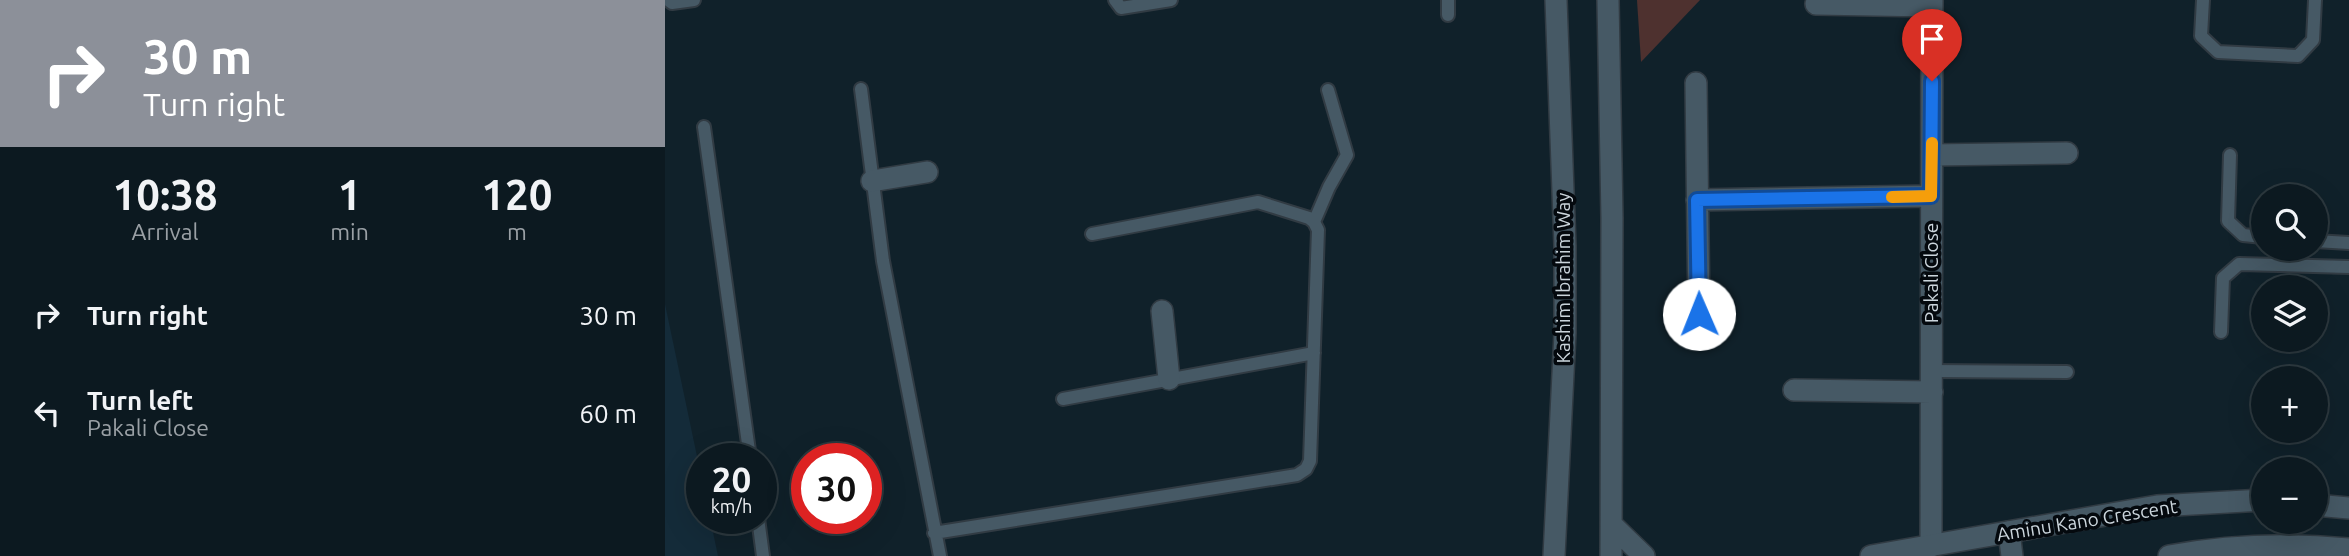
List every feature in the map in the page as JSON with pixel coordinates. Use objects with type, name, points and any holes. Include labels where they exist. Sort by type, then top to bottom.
[{"type":"street","name":"Kashim Ibrahim Way","points":[[1554,556],[1565,332],[1565,219],[1556,0]]},
{"type":"street","points":[[1609,1],[1612,218],[1611,556]]},
{"type":"street","points":[[1816,4],[1932,3]]},
{"type":"street","name":"Pakali Close","points":[[1931,545],[1932,3]]},
{"type":"street","points":[[1696,83],[1699,314]]},
{"type":"street","points":[[1932,155],[2067,153]]},
{"type":"street","points":[[872,181],[927,172]]},
{"type":"street","points":[[1697,200],[1931,196]]},
{"type":"street","points":[[1162,311],[1169,379]]},
{"type":"street","points":[[1794,390],[1931,382]]},
{"type":"street","name":"Aminu Kano Crescent","points":[[1871,556],[2157,506],[2251,501]]},
{"type":"street","points":[[2328,506],[2349,508]]},
{"type":"street","points":[[1612,525],[1644,556]]},
{"type":"street","points":[[2010,532],[2012,556]]},
{"type":"street","points":[[2169,556],[2218,549],[2293,544],[2349,549]]},
{"type":"lane","points":[[669,0],[672,3],[694,0]]},
{"type":"lane","points":[[1115,0],[1121,8],[1171,0]]},
{"type":"lane","points":[[1448,0],[1448,15]]},
{"type":"lane","points":[[2203,0],[2201,36],[2218,52],[2298,56],[2313,40],[2315,0]]},
{"type":"lane","points":[[861,89],[883,261],[940,556]]},
{"type":"lane","points":[[1314,222],[1347,155],[1328,90]]},
{"type":"lane","points":[[704,127],[748,443]]},
{"type":"lane","points":[[2230,155],[2228,221],[2243,235],[2251,236]]},
{"type":"lane","points":[[935,533],[1297,475],[1306,469],[1310,461],[1318,230],[1314,222],[1258,202],[1092,234]]},
{"type":"lane","points":[[2328,242],[2349,243]]},
{"type":"lane","points":[[2221,332],[2223,278],[2239,264],[2349,267]]},
{"type":"lane","points":[[1063,399],[1314,353]]},
{"type":"lane","points":[[1931,382],[2067,372]]},
{"type":"lane","points":[[760,534],[763,556]]},
{"type":"shaded area","points":[[1637,0],[1700,0],[1641,62]]},
{"type":"shaded area","points":[[665,304],[694,443],[686,443],[686,534],[713,534],[718,556],[665,556]]},
{"type":"slow traffic","points":[[1892,197],[1931,196],[1932,143]]},
{"type":"route","points":[[1699,314],[1697,200],[1931,196],[1932,81]]}]
